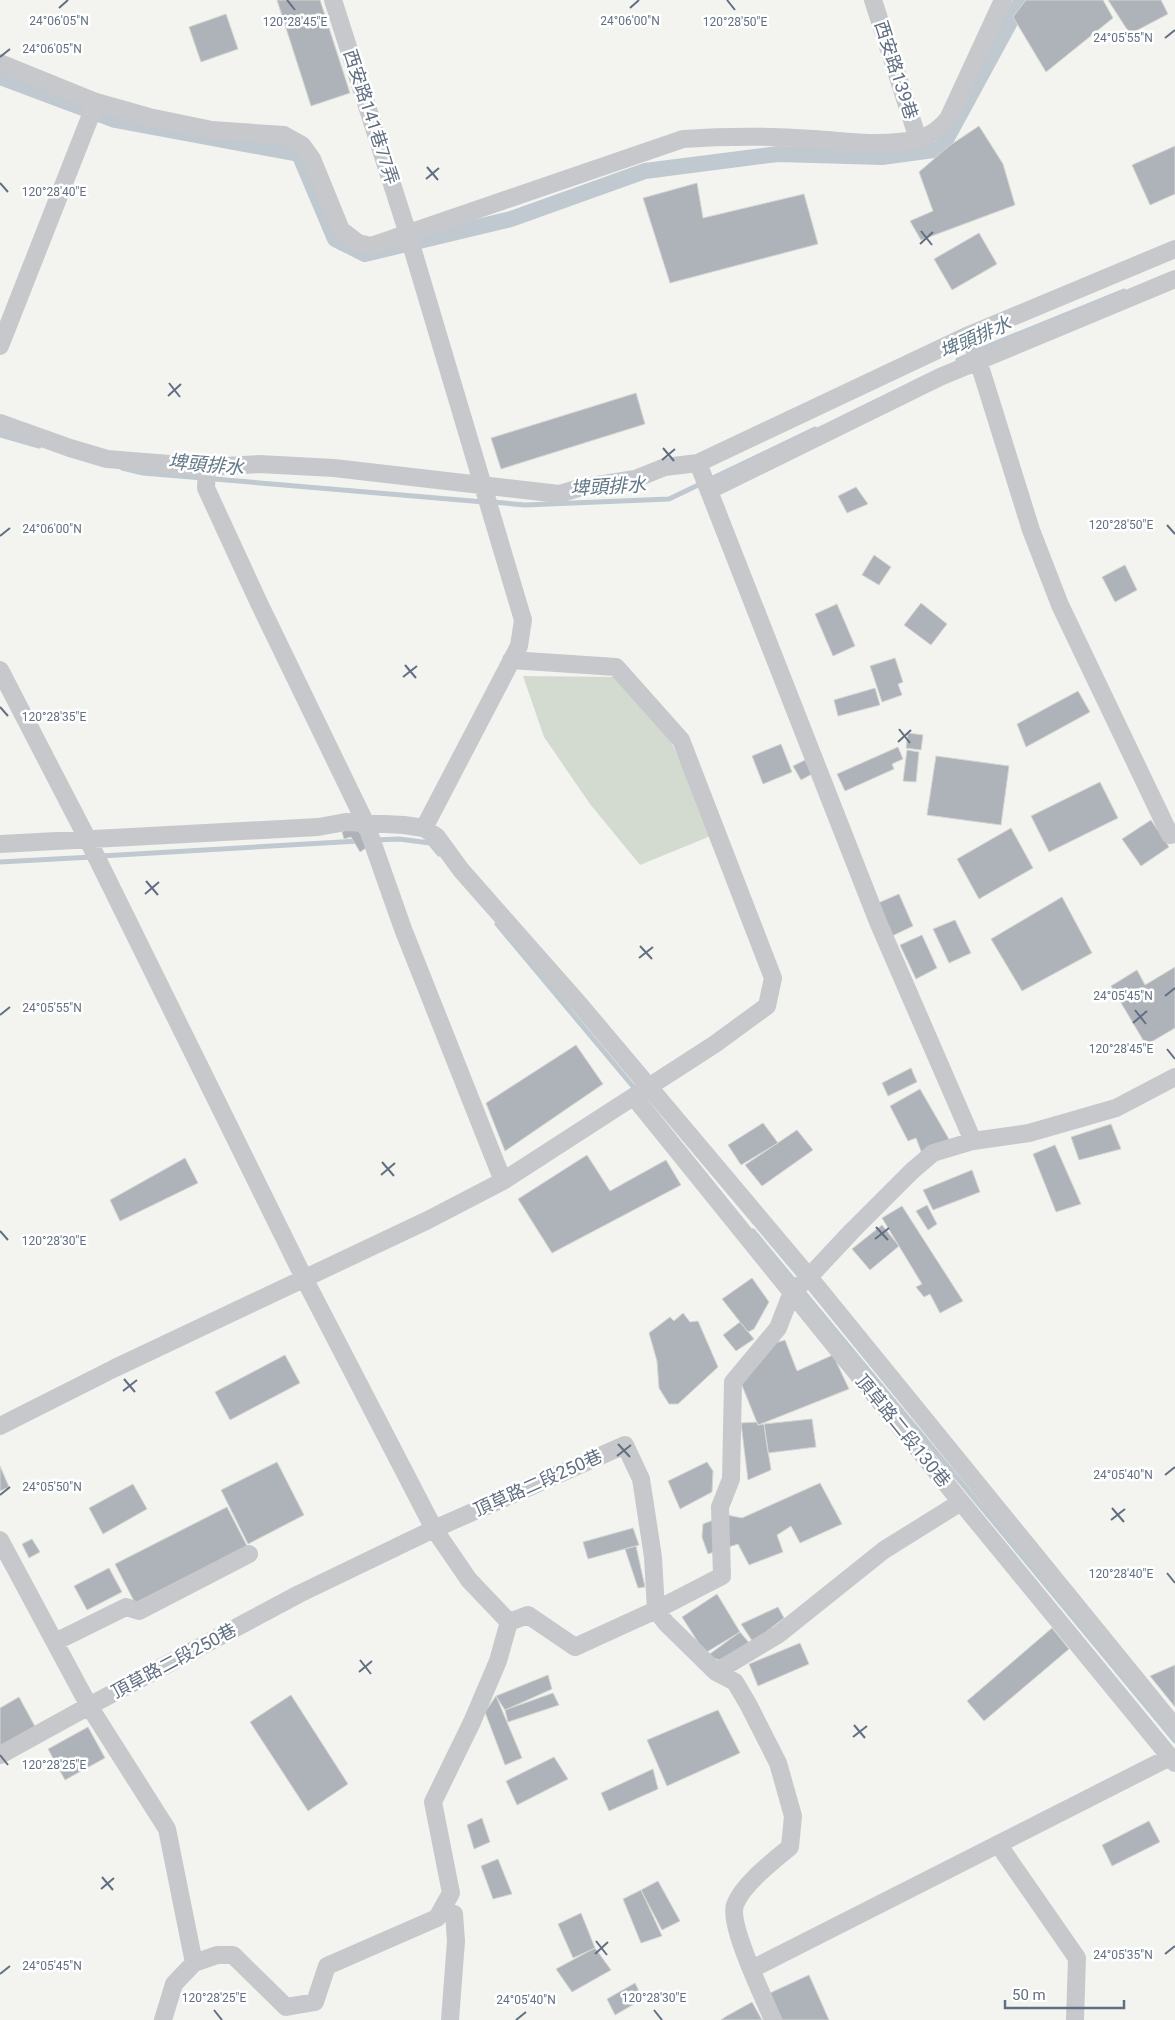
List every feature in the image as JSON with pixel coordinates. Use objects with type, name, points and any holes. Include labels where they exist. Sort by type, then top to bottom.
[{"type":"street","name":"西安路141巷77弄","points":[[333,0],[408,234],[523,620],[519,646],[510,660],[424,828]]},
{"type":"street","name":"西安路139巷","points":[[873,0],[918,139]]},
{"type":"street","points":[[0,63],[94,109],[149,117],[212,130],[284,135],[302,145],[312,158],[341,230],[358,243],[371,246],[683,139],[715,136],[774,137],[888,143],[918,139],[936,132],[948,119],[1003,0]]},
{"type":"street","points":[[0,346],[94,109]]},
{"type":"street","points":[[0,423],[107,459],[207,467],[259,464],[334,468],[559,494],[579,488],[634,478],[665,466],[698,464],[968,335],[1175,249]]},
{"type":"street","points":[[710,490],[940,376],[1175,280]]},
{"type":"street","points":[[968,335],[978,360],[1031,530],[1060,605],[1170,835],[1175,834]]},
{"type":"street","points":[[698,464],[710,490],[878,922],[973,1141]]},
{"type":"street","points":[[207,467],[206,488],[258,602],[366,824],[403,930],[503,1181]]},
{"type":"street","points":[[0,1426],[115,1368],[428,1220],[503,1181],[715,1044],[767,1006],[773,978],[681,740],[616,667],[510,660]]},
{"type":"street","points":[[0,670],[88,840],[304,1278],[434,1529],[469,1580],[509,1622]]},
{"type":"street","points":[[0,844],[318,826],[346,822],[404,824],[424,828],[437,837],[462,870],[580,1005],[640,1093],[809,1278],[1175,1727]]},
{"type":"street","points":[[509,1622],[528,1615],[575,1647],[656,1610],[722,1576],[720,1507],[731,1479],[733,1382],[778,1328],[792,1292],[809,1278],[852,1231],[912,1171],[933,1153],[973,1141],[1029,1132],[1116,1108],[1175,1077]]},
{"type":"street","name":"頂草路二段130巷","points":[[640,1093],[792,1292],[960,1502],[1173,1760]]},
{"type":"street","name":"頂草路二段250巷","points":[[0,1756],[89,1706],[299,1594],[434,1529],[625,1445],[641,1479],[653,1556],[656,1610]]},
{"type":"street","points":[[716,1672],[779,1634],[884,1550],[960,1502]]},
{"type":"street","points":[[0,1540],[89,1706],[167,1828],[194,1963]]},
{"type":"street","points":[[55,1642],[126,1606],[139,1611],[249,1554]]},
{"type":"street","points":[[656,1610],[666,1624],[716,1672],[735,1682],[778,1763],[793,1816],[790,1847],[753,1879],[734,1906],[736,1931],[773,2020]]},
{"type":"street","points":[[163,2020],[174,1984],[194,1963],[217,1955],[233,1955],[286,2007],[315,2002],[327,1966],[437,1918],[451,1893],[433,1802],[472,1722],[498,1661],[509,1622]]},
{"type":"street","points":[[752,1969],[998,1844],[1173,1760]]},
{"type":"street","points":[[998,1844],[1077,1958],[1075,2020]]},
{"type":"street","points":[[442,1909],[454,1914],[456,1941],[450,2020]]},
{"type":"shaded area","points":[[523,676],[621,677],[664,726],[713,835],[640,865],[590,804],[544,737]]},
{"type":"building","points":[[277,0],[320,0],[350,93],[311,106]]},
{"type":"building","points":[[1026,0],[1103,0],[1113,18],[1046,72],[1013,17]]},
{"type":"building","points":[[1108,0],[1161,0],[1168,14],[1130,34]]},
{"type":"building","points":[[226,14],[238,49],[201,62],[189,27]]},
{"type":"building","points":[[979,126],[1003,164],[1015,205],[921,240],[910,221],[933,211],[919,172],[949,146]]},
{"type":"building","points":[[1175,146],[1175,194],[1150,205],[1132,165]]},
{"type":"building","points":[[697,183],[703,218],[804,194],[818,244],[670,283],[643,198]]},
{"type":"building","points":[[979,233],[997,264],[952,290],[934,259]]},
{"type":"building","points":[[636,393],[645,424],[501,469],[491,438]]},
{"type":"building","points":[[856,487],[868,504],[847,513],[838,496]]},
{"type":"building","points":[[874,555],[891,567],[879,585],[862,575]]},
{"type":"building","points":[[1125,565],[1137,590],[1115,602],[1102,577]]},
{"type":"building","points":[[921,603],[947,624],[931,645],[904,625]]},
{"type":"building","points":[[837,604],[855,646],[833,656],[815,614]]},
{"type":"building","points":[[895,658],[903,682],[898,684],[902,695],[882,702],[870,666]]},
{"type":"building","points":[[875,688],[880,705],[838,716],[834,700]]},
{"type":"building","points":[[1078,691],[1090,712],[1026,747],[1017,724]]},
{"type":"building","points":[[908,733],[923,735],[921,750],[906,748]]},
{"type":"building","points":[[781,744],[792,772],[763,784],[752,756]]},
{"type":"building","points":[[898,747],[903,759],[892,764],[894,769],[845,791],[837,774]]},
{"type":"building","points":[[907,750],[919,752],[916,782],[903,781]]},
{"type":"building","points":[[936,756],[1009,766],[1001,825],[927,815]]},
{"type":"building","points":[[805,760],[812,774],[801,780],[793,766]]},
{"type":"building","points":[[1100,782],[1118,818],[1049,852],[1031,816]]},
{"type":"building","points":[[1151,820],[1169,847],[1141,866],[1122,839]]},
{"type":"building","points":[[355,826],[369,846],[360,852],[351,837],[344,839],[342,832]]},
{"type":"building","points":[[1011,828],[1033,868],[979,899],[957,859]]},
{"type":"building","points":[[899,894],[913,926],[892,936],[878,903]]},
{"type":"building","points":[[1062,897],[1092,953],[1022,991],[991,939]]},
{"type":"building","points":[[955,920],[971,953],[949,963],[933,929]]},
{"type":"building","points":[[922,935],[937,968],[916,979],[900,945]]},
{"type":"building","points":[[1175,967],[1175,1028],[1146,1045],[1111,986],[1137,970],[1145,985]]},
{"type":"building","points":[[576,1045],[603,1084],[505,1151],[486,1103]]},
{"type":"building","points":[[911,1068],[917,1082],[888,1096],[882,1083]]},
{"type":"building","points":[[920,1089],[950,1141],[923,1156],[916,1138],[908,1141],[890,1106]]},
{"type":"building","points":[[763,1123],[778,1143],[741,1165],[728,1145]]},
{"type":"building","points":[[1111,1124],[1121,1149],[1079,1160],[1071,1137]]},
{"type":"building","points":[[797,1130],[813,1150],[762,1186],[745,1165]]},
{"type":"building","points":[[1055,1145],[1081,1204],[1056,1212],[1033,1154]]},
{"type":"building","points":[[587,1155],[610,1191],[666,1160],[681,1185],[552,1253],[518,1199]]},
{"type":"building","points":[[185,1158],[198,1183],[120,1221],[110,1200]]},
{"type":"building","points":[[972,1170],[980,1192],[933,1210],[923,1190]]},
{"type":"building","points":[[927,1205],[937,1224],[928,1230],[916,1211]]},
{"type":"building","points":[[902,1206],[963,1301],[940,1313],[930,1294],[924,1297],[916,1287],[922,1284],[882,1218]]},
{"type":"building","points":[[882,1225],[899,1246],[870,1270],[852,1249]]},
{"type":"building","points":[[752,1278],[769,1302],[754,1329],[748,1332],[722,1299]]},
{"type":"building","points":[[683,1313],[690,1322],[698,1321],[718,1367],[678,1404],[669,1404],[659,1388],[657,1361],[649,1333],[670,1317],[674,1321]]},
{"type":"building","points":[[740,1322],[754,1339],[736,1351],[723,1335]]},
{"type":"building","points":[[785,1340],[797,1371],[833,1355],[849,1389],[758,1425],[741,1383],[775,1343]]},
{"type":"building","points":[[285,1355],[300,1383],[230,1420],[215,1392]]},
{"type":"building","points":[[812,1419],[816,1447],[768,1453],[764,1424]]},
{"type":"building","points":[[757,1422],[758,1425],[764,1424],[771,1470],[748,1480],[741,1423]]},
{"type":"building","points":[[277,1462],[304,1515],[248,1544],[221,1490]]},
{"type":"building","points":[[707,1462],[713,1471],[712,1492],[680,1509],[668,1481]]},
{"type":"building","points":[[0,1466],[9,1487],[0,1491]]},
{"type":"building","points":[[820,1483],[842,1524],[800,1543],[791,1526],[777,1535],[783,1552],[749,1565],[738,1544],[708,1554],[702,1537],[703,1524],[727,1515],[742,1518]]},
{"type":"building","points":[[133,1484],[147,1509],[103,1534],[89,1508]]},
{"type":"building","points":[[227,1507],[247,1546],[135,1603],[115,1564]]},
{"type":"building","points":[[633,1528],[639,1545],[588,1559],[583,1542]]},
{"type":"building","points":[[32,1539],[40,1552],[29,1558],[22,1544]]},
{"type":"building","points":[[636,1546],[645,1587],[638,1588],[625,1549]]},
{"type":"building","points":[[109,1568],[122,1592],[87,1610],[74,1586]]},
{"type":"building","points":[[717,1594],[740,1632],[705,1653],[682,1617]]},
{"type":"building","points":[[778,1607],[784,1618],[753,1642],[741,1624]]},
{"type":"building","points":[[1052,1628],[1069,1649],[984,1721],[967,1701]]},
{"type":"building","points":[[740,1632],[750,1644],[719,1660],[707,1656]]},
{"type":"building","points":[[800,1643],[809,1664],[758,1686],[749,1664]]},
{"type":"building","points":[[1175,1665],[1175,1707],[1150,1676]]},
{"type":"building","points":[[548,1675],[552,1689],[505,1710],[496,1696]]},
{"type":"building","points":[[553,1693],[559,1705],[508,1722],[505,1710]]},
{"type":"building","points":[[291,1695],[348,1784],[308,1811],[250,1722]]},
{"type":"building","points":[[496,1696],[522,1758],[505,1765],[485,1712]]},
{"type":"building","points":[[19,1697],[38,1732],[0,1752],[0,1708]]},
{"type":"building","points":[[718,1710],[740,1753],[667,1786],[647,1740]]},
{"type":"building","points":[[88,1727],[105,1758],[65,1780],[48,1749]]},
{"type":"building","points":[[554,1757],[568,1779],[517,1805],[506,1781]]},
{"type":"building","points":[[653,1769],[658,1789],[609,1811],[601,1793]]},
{"type":"building","points":[[482,1818],[490,1842],[474,1849],[467,1825]]},
{"type":"building","points":[[1149,1821],[1160,1842],[1112,1866],[1102,1845]]},
{"type":"building","points":[[498,1859],[512,1894],[493,1899],[481,1866]]},
{"type":"building","points":[[658,1881],[680,1921],[662,1930],[641,1890]]},
{"type":"building","points":[[641,1890],[662,1936],[641,1943],[623,1899]]},
{"type":"building","points":[[581,1913],[595,1948],[573,1958],[558,1924]]},
{"type":"building","points":[[595,1948],[611,1970],[572,1992],[556,1969]]},
{"type":"building","points":[[809,1975],[829,2020],[782,2020],[770,1993]]},
{"type":"building","points":[[635,1983],[643,1999],[615,2015],[607,1999]]},
{"type":"building","points":[[752,2002],[762,2020],[721,2020],[725,2017]]},
{"type":"waterway","points":[[0,77],[115,120],[299,154],[335,239],[365,254],[511,219],[645,171],[778,154],[882,157],[941,149],[1022,0]]},
{"type":"waterway","name":"埤頭排水","points":[[958,360],[1124,291]]},
{"type":"waterway","name":"埤頭排水","points":[[493,502],[525,505],[669,499],[815,429]]},
{"type":"waterway","name":"埤頭排水","points":[[0,435],[39,446]]},
{"type":"waterway","name":"埤頭排水","points":[[122,468],[143,473],[484,502]]},
{"type":"waterway","points":[[375,840],[399,839],[430,843],[439,854]]},
{"type":"waterway","points":[[101,856],[359,841]]},
{"type":"waterway","points":[[0,862],[92,857]]},
{"type":"waterway","points":[[497,924],[636,1090]]},
{"type":"waterway","points":[[753,1231],[1175,1741]]}]
